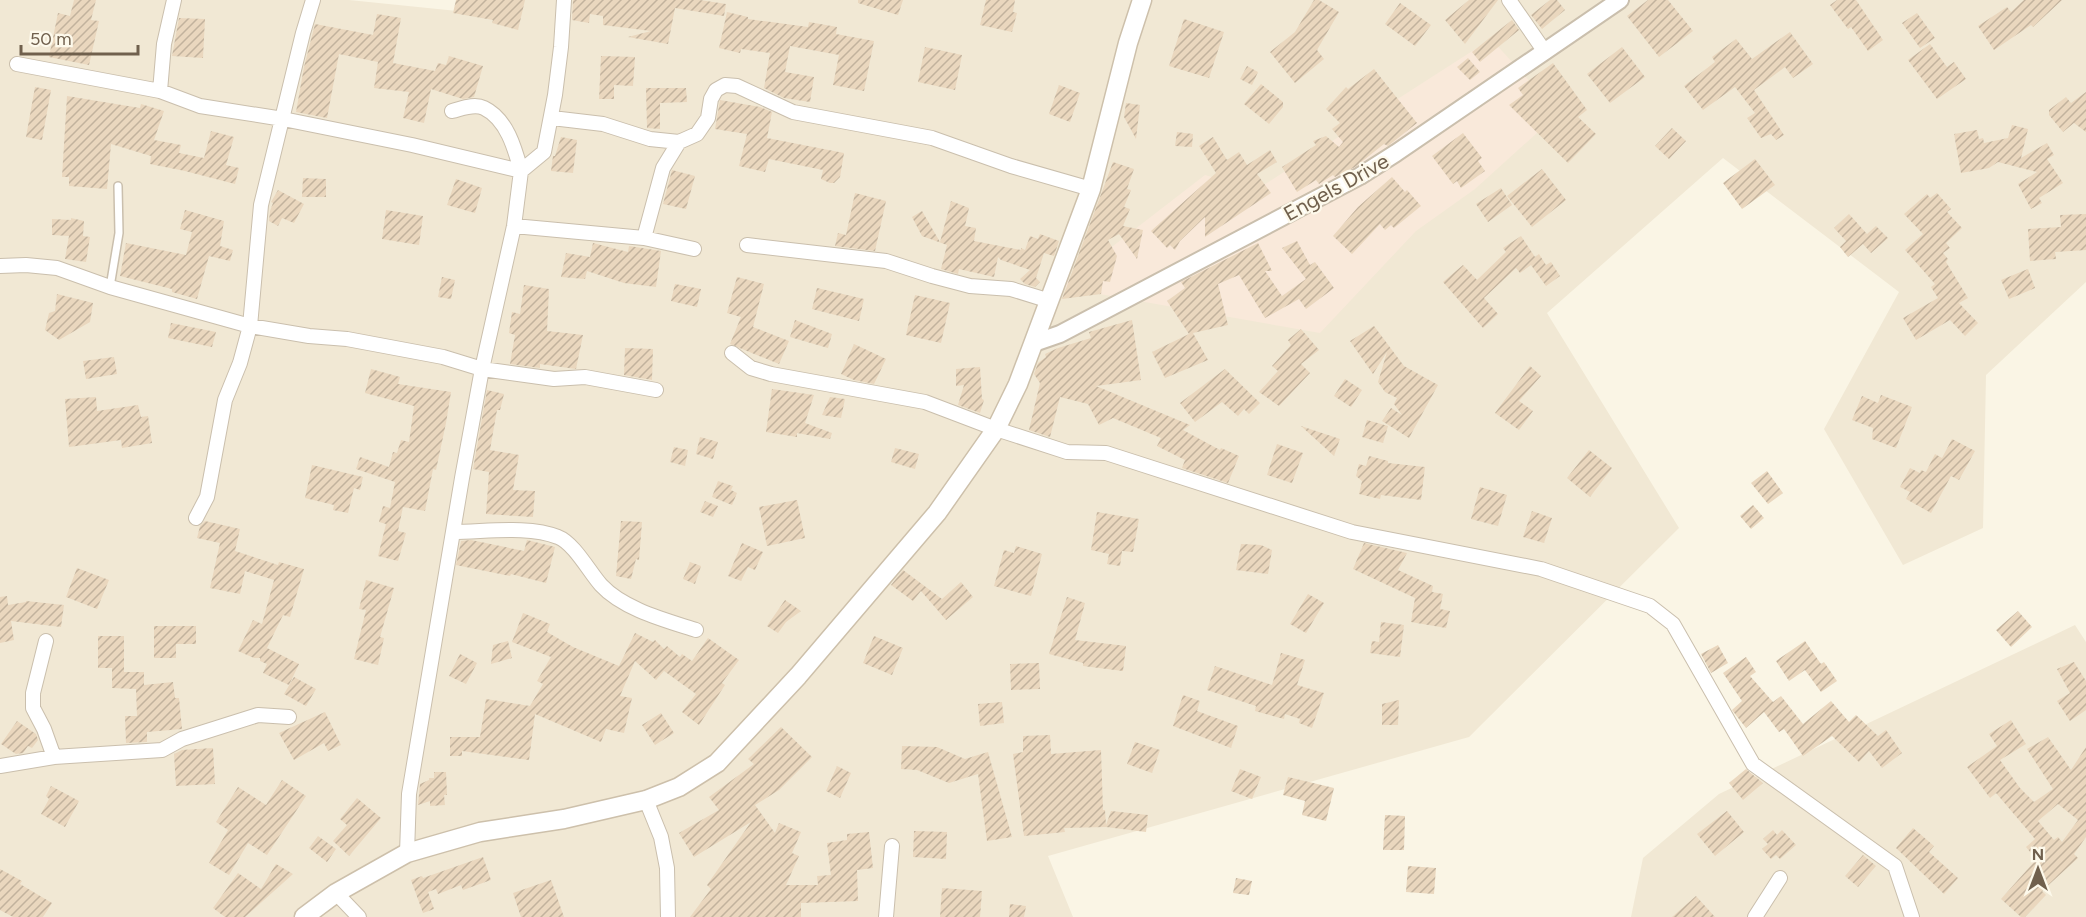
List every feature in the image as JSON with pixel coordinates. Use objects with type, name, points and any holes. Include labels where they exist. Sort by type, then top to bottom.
[{"type":"main road","points":[[304,917],[336,893],[407,853],[480,832],[564,819],[646,800],[679,787],[717,763],[798,676],[937,513],[996,429],[1018,384],[1091,189],[1128,43],[1142,0]]},
{"type":"street","points":[[160,91],[164,44],[174,0]]},
{"type":"street","points":[[196,518],[207,497],[225,400],[240,363],[250,326],[261,205],[313,0]]},
{"type":"street","points":[[521,171],[544,152],[552,118],[564,0]]},
{"type":"street","points":[[1509,0],[1545,52]]},
{"type":"street","name":"Engels Drive","points":[[1034,343],[1060,334],[1360,176],[1620,0]]},
{"type":"street","points":[[17,64],[160,91],[200,106],[283,119],[412,145],[521,171]]},
{"type":"street","points":[[552,118],[603,124],[650,139],[679,142],[697,134],[708,118],[711,99],[716,90],[725,85],[737,86],[793,112],[932,138],[1011,166],[1091,189]]},
{"type":"street","points":[[407,853],[409,794],[482,369],[514,226],[521,171],[507,131],[489,112],[483,107],[469,106],[452,111]]},
{"type":"street","points":[[644,238],[663,168],[679,142]]},
{"type":"street","points":[[514,226],[644,238],[694,249]]},
{"type":"street","points":[[747,245],[886,261],[970,286],[1011,289],[1050,301]]},
{"type":"street","points":[[0,266],[26,265],[57,268],[110,287],[250,326],[309,336],[348,339],[443,357],[482,369],[554,379],[585,377],[656,390]]},
{"type":"street","points":[[732,353],[751,368],[771,374],[925,402],[996,429],[1067,452],[1106,453],[1352,532],[1541,569],[1650,606],[1673,624],[1753,764],[1895,866],[1912,917]]},
{"type":"street","points":[[453,532],[533,531],[561,538],[580,557],[602,586],[635,610],[696,630]]},
{"type":"street","points":[[46,641],[33,693],[33,708],[44,729],[54,757]]},
{"type":"street","points":[[0,766],[54,757],[162,750],[182,739],[258,715],[289,717]]},
{"type":"street","points":[[646,800],[661,837],[667,868],[668,917]]},
{"type":"street","points":[[886,917],[892,846]]},
{"type":"street","points":[[1755,917],[1780,878]]},
{"type":"street","points":[[336,893],[359,917]]},
{"type":"lane","points":[[110,287],[119,233],[117,186]]},
{"type":"shaded area","points":[[0,0],[349,0],[467,12],[477,0],[2086,0],[2086,282],[1986,375],[1983,528],[1903,565],[1824,429],[1899,292],[1723,158],[1547,313],[1679,528],[1469,737],[1048,856],[1073,917],[0,917]]},
{"type":"shaded area","points":[[1491,39],[1559,113],[1475,189],[1416,231],[1320,333],[1060,287],[1205,175],[1256,190]]},
{"type":"shaded area","points":[[2075,625],[2086,642],[2086,917],[1631,917],[1643,858],[1719,794]]},
{"type":"building","points":[[74,0],[96,0],[91,20],[99,21],[89,65],[49,57],[58,13],[70,16]]},
{"type":"building","points":[[456,0],[525,0],[518,30],[492,23],[493,20],[453,13]]},
{"type":"building","points":[[573,0],[700,0],[726,4],[724,16],[675,8],[668,44],[628,37],[651,31],[603,25],[603,16],[590,14],[589,23],[572,20]]},
{"type":"building","points":[[858,0],[903,0],[898,15],[858,3]]},
{"type":"building","points":[[986,0],[1015,0],[1013,12],[1017,13],[1012,32],[980,25]]},
{"type":"building","points":[[1314,0],[1319,0],[1339,12],[1317,50],[1324,59],[1295,83],[1270,52],[1295,32]]},
{"type":"building","points":[[1469,0],[1498,0],[1465,44],[1445,20]]},
{"type":"building","points":[[1550,0],[1557,0],[1565,10],[1542,29],[1531,15]]},
{"type":"building","points":[[1648,0],[1668,0],[1693,31],[1659,57],[1627,16]]},
{"type":"building","points":[[1837,0],[1856,0],[1883,40],[1868,51],[1851,27],[1848,29],[1830,5]]},
{"type":"building","points":[[2024,0],[2062,0],[2033,27],[2031,25],[1994,50],[1978,26],[2007,7],[2011,12]]},
{"type":"building","points":[[1400,3],[1431,25],[1415,46],[1385,24]]},
{"type":"building","points":[[727,12],[748,17],[748,19],[808,27],[809,22],[837,27],[836,34],[874,41],[864,91],[833,85],[839,55],[790,46],[785,72],[814,77],[810,102],[784,98],[764,88],[770,53],[741,49],[740,53],[719,48]]},
{"type":"building","points":[[1917,13],[1935,38],[1920,48],[1902,23]]},
{"type":"building","points":[[377,14],[401,18],[393,63],[435,71],[438,63],[446,65],[449,56],[483,66],[474,97],[463,99],[431,89],[424,123],[403,118],[409,92],[374,88],[378,62],[339,54],[327,118],[296,112],[315,24],[373,35]]},
{"type":"building","points":[[179,18],[205,19],[203,58],[172,56]]},
{"type":"building","points":[[1184,19],[1224,32],[1209,78],[1169,66]]},
{"type":"building","points":[[1512,20],[1519,30],[1480,62],[1472,52]]},
{"type":"building","points":[[1790,32],[1813,64],[1793,78],[1785,67],[1754,90],[1784,135],[1776,140],[1771,134],[1761,138],[1747,118],[1755,113],[1735,87],[1703,110],[1684,86],[1715,62],[1712,57],[1736,39],[1752,59]]},
{"type":"building","points":[[1930,44],[1947,67],[1954,62],[1966,79],[1937,99],[1908,60]]},
{"type":"building","points":[[925,47],[962,55],[955,90],[918,82]]},
{"type":"building","points":[[1622,47],[1645,77],[1610,103],[1587,74]]},
{"type":"building","points":[[601,56],[635,57],[633,86],[614,85],[614,99],[599,99]]},
{"type":"building","points":[[1468,58],[1480,72],[1470,80],[1457,67]]},
{"type":"building","points":[[1553,63],[1587,110],[1578,117],[1596,134],[1568,163],[1509,105],[1523,95],[1518,88]]},
{"type":"building","points":[[1247,66],[1258,72],[1252,85],[1240,79]]},
{"type":"building","points":[[1374,69],[1417,123],[1388,146],[1384,144],[1355,167],[1335,177],[1333,175],[1319,184],[1316,180],[1297,192],[1282,167],[1316,145],[1313,141],[1326,136],[1339,147],[1343,142],[1332,129],[1340,123],[1326,109],[1346,87],[1348,89]]},
{"type":"building","points":[[1261,84],[1283,102],[1283,107],[1269,124],[1244,104]]},
{"type":"building","points":[[1059,85],[1080,93],[1070,122],[1049,114]]},
{"type":"building","points":[[35,87],[51,90],[42,140],[26,137]]},
{"type":"building","points":[[646,88],[686,88],[687,102],[660,103],[660,129],[647,128]]},
{"type":"building","points":[[2086,92],[2086,132],[2074,123],[2063,132],[2049,115],[2049,110],[2066,97],[2071,103]]},
{"type":"building","points":[[67,96],[140,108],[141,104],[164,111],[154,140],[181,145],[179,153],[204,158],[211,131],[234,137],[226,165],[239,168],[235,184],[150,164],[151,156],[111,144],[107,189],[69,186],[69,177],[62,177]]},
{"type":"building","points":[[720,100],[760,107],[772,112],[767,138],[844,153],[840,177],[834,183],[830,183],[821,179],[823,170],[769,159],[765,172],[739,166],[747,134],[715,129]]},
{"type":"building","points":[[1126,103],[1140,105],[1136,139],[1124,117]]},
{"type":"building","points":[[2012,125],[2028,129],[2021,158],[2047,143],[2054,155],[2047,159],[2063,183],[2039,198],[2042,203],[2031,209],[2018,184],[2037,172],[1998,162],[1989,168],[1961,173],[1954,134],[1977,130],[1979,139],[1983,138],[1984,143],[2008,138]]},
{"type":"building","points":[[1672,128],[1686,141],[1669,159],[1655,146]]},
{"type":"building","points":[[1177,132],[1193,134],[1192,147],[1175,146]]},
{"type":"building","points":[[1463,133],[1482,158],[1478,161],[1485,171],[1461,188],[1457,181],[1453,184],[1432,156]]},
{"type":"building","points":[[561,137],[577,140],[573,173],[551,171],[553,156],[555,156]]},
{"type":"building","points":[[1213,137],[1227,160],[1239,152],[1247,165],[1270,150],[1277,162],[1257,174],[1271,193],[1205,237],[1205,217],[1180,241],[1175,250],[1170,245],[1167,248],[1151,231],[1216,173],[1199,146]]},
{"type":"building","points":[[1755,159],[1775,185],[1742,209],[1723,183]]},
{"type":"building","points":[[1113,162],[1134,169],[1127,189],[1131,190],[1124,207],[1130,209],[1123,226],[1143,230],[1137,259],[1119,234],[1108,240],[1117,256],[1110,282],[1103,281],[1101,294],[1062,299]]},
{"type":"building","points":[[1542,169],[1566,200],[1532,227],[1507,196]]},
{"type":"building","points":[[672,170],[695,176],[686,209],[663,204]]},
{"type":"building","points":[[1392,177],[1421,206],[1394,228],[1391,225],[1385,230],[1380,224],[1352,254],[1333,236],[1358,207]]},
{"type":"building","points":[[303,178],[326,179],[326,197],[302,197]]},
{"type":"building","points":[[456,179],[482,188],[475,213],[447,205]]},
{"type":"building","points":[[1501,188],[1512,205],[1488,222],[1476,204]]},
{"type":"building","points":[[278,190],[304,204],[294,223],[282,218],[278,226],[269,221],[273,203],[271,202]]},
{"type":"building","points":[[855,193],[886,201],[875,251],[835,246],[838,233],[846,235]]},
{"type":"building","points":[[1937,193],[1951,209],[1947,212],[1962,228],[1946,243],[1950,248],[1943,253],[1968,298],[1959,303],[1978,323],[1965,336],[1950,320],[1916,340],[1903,318],[1938,298],[1931,287],[1935,284],[1905,250],[1923,234],[1904,214],[1927,194],[1930,198]]},
{"type":"building","points":[[951,201],[969,208],[965,226],[976,228],[974,241],[1025,250],[1030,236],[1038,239],[1040,234],[1059,241],[1054,256],[1044,253],[1036,278],[1040,282],[1035,287],[1025,284],[1020,279],[1030,270],[998,257],[994,277],[959,269],[958,274],[941,269],[947,245],[922,236],[912,217],[922,211],[940,242]]},
{"type":"building","points":[[185,210],[224,221],[220,246],[233,250],[230,261],[209,256],[197,299],[172,292],[172,289],[120,276],[126,243],[186,255],[192,232],[180,229]]},
{"type":"building","points":[[386,210],[423,216],[419,245],[382,239]]},
{"type":"building","points":[[1849,214],[1867,234],[1876,226],[1888,238],[1871,253],[1863,244],[1848,257],[1840,247],[1846,241],[1834,228]]},
{"type":"building","points":[[2086,214],[2086,250],[2055,252],[2056,259],[2030,261],[2028,229],[2061,227],[2060,215]]},
{"type":"building","points":[[71,218],[84,221],[83,236],[90,237],[86,262],[65,259],[69,236],[52,235],[52,219],[71,220]]},
{"type":"building","points":[[1521,236],[1535,257],[1539,254],[1546,265],[1551,262],[1560,276],[1546,286],[1531,265],[1520,273],[1516,268],[1484,298],[1498,314],[1483,328],[1443,282],[1463,265],[1477,280],[1506,252],[1503,248]]},
{"type":"building","points":[[1297,241],[1310,265],[1315,262],[1334,288],[1306,309],[1299,299],[1265,318],[1239,275],[1218,284],[1228,325],[1193,333],[1208,360],[1165,378],[1152,352],[1189,334],[1167,301],[1185,288],[1181,282],[1258,243],[1272,271],[1265,271],[1282,296],[1306,279],[1282,248]]},
{"type":"building","points":[[593,243],[628,252],[629,246],[661,251],[656,287],[624,283],[587,271],[585,279],[561,277],[566,253],[590,257]]},
{"type":"building","points":[[2028,269],[2035,288],[2009,299],[2001,280]]},
{"type":"building","points":[[442,277],[455,280],[451,299],[438,297]]},
{"type":"building","points":[[737,277],[764,284],[753,327],[789,341],[779,364],[730,344],[741,317],[727,313]]},
{"type":"building","points":[[675,284],[701,289],[697,307],[671,301]]},
{"type":"building","points":[[524,285],[549,289],[547,331],[583,335],[576,369],[540,364],[540,368],[510,364],[515,335],[509,333],[512,312],[520,314]]},
{"type":"building","points":[[817,288],[864,299],[859,321],[812,309]]},
{"type":"building","points":[[57,294],[93,303],[90,322],[59,340],[45,330],[49,313],[55,311]]},
{"type":"building","points":[[915,295],[950,303],[941,343],[906,335]]},
{"type":"building","points":[[795,320],[832,334],[828,348],[790,337]]},
{"type":"building","points":[[1132,320],[1141,380],[1096,386],[1190,425],[1183,430],[1220,450],[1221,448],[1239,456],[1228,483],[1182,468],[1185,460],[1157,446],[1161,438],[1113,418],[1099,425],[1088,404],[1060,397],[1050,437],[1029,430],[1040,383],[1034,374],[1038,363],[1046,357],[1045,354],[1091,338],[1089,332]]},
{"type":"building","points":[[171,323],[216,332],[212,347],[168,338]]},
{"type":"building","points":[[1374,326],[1404,366],[1438,385],[1409,438],[1382,421],[1391,408],[1402,415],[1394,404],[1397,398],[1385,392],[1378,382],[1387,352],[1373,374],[1350,341]]},
{"type":"building","points":[[1301,329],[1319,350],[1301,364],[1310,373],[1279,406],[1259,392],[1278,371],[1272,366],[1291,345],[1288,340]]},
{"type":"building","points":[[854,344],[886,359],[874,384],[854,380],[841,374]]},
{"type":"building","points":[[625,348],[653,349],[652,380],[624,375]]},
{"type":"building","points":[[114,357],[117,374],[86,379],[83,361]]},
{"type":"building","points":[[1530,366],[1541,376],[1519,401],[1533,411],[1519,430],[1495,413]]},
{"type":"building","points":[[980,367],[982,399],[984,400],[980,413],[958,405],[964,385],[956,386],[956,369]]},
{"type":"building","points":[[371,369],[400,377],[398,384],[451,392],[436,470],[433,469],[425,511],[403,507],[398,531],[406,533],[398,561],[378,556],[386,524],[379,522],[383,506],[390,508],[395,482],[356,469],[360,457],[389,467],[393,452],[397,453],[401,440],[409,442],[414,406],[365,393]]},
{"type":"building","points":[[1225,369],[1260,403],[1249,414],[1244,409],[1238,416],[1222,402],[1195,422],[1180,403]]},
{"type":"building","points":[[1345,379],[1362,390],[1351,407],[1334,396]]},
{"type":"building","points":[[772,389],[814,395],[805,423],[832,433],[830,439],[797,433],[797,437],[766,432]]},
{"type":"building","points":[[487,390],[504,394],[500,410],[497,410],[490,450],[519,455],[513,490],[535,491],[533,517],[486,514],[489,472],[473,469]]},
{"type":"building","points":[[1881,395],[1912,407],[1896,448],[1872,439],[1873,428],[1852,420],[1862,396],[1878,403]]},
{"type":"building","points":[[96,397],[97,411],[138,405],[141,417],[148,416],[152,443],[122,448],[121,440],[69,447],[65,399]]},
{"type":"building","points":[[830,397],[845,399],[841,418],[822,415]]},
{"type":"building","points":[[1367,420],[1388,426],[1383,443],[1362,437]]},
{"type":"building","points":[[1301,426],[1340,439],[1334,456]]},
{"type":"building","points":[[700,437],[718,442],[713,459],[696,454]]},
{"type":"building","points":[[1952,439],[1975,451],[1959,480],[1951,476],[1931,513],[1906,499],[1910,492],[1900,487],[1910,468],[1920,473],[1921,470],[1926,472],[1935,454],[1942,458]]},
{"type":"building","points":[[1277,444],[1303,453],[1292,483],[1267,475]]},
{"type":"building","points":[[674,447],[688,450],[685,466],[670,462]]},
{"type":"building","points":[[895,448],[919,454],[915,469],[891,462]]},
{"type":"building","points":[[1589,450],[1612,468],[1590,497],[1567,478]]},
{"type":"building","points":[[1369,456],[1388,461],[1388,463],[1425,467],[1421,500],[1381,495],[1380,499],[1359,494],[1362,481],[1356,476],[1359,464],[1366,466]]},
{"type":"building","points":[[312,465],[363,477],[360,490],[354,488],[348,513],[333,510],[334,505],[305,498]]},
{"type":"building","points":[[1767,471],[1783,493],[1768,504],[1751,483]]},
{"type":"building","points":[[718,481],[733,486],[731,490],[737,493],[732,505],[712,497]]},
{"type":"building","points":[[1480,487],[1507,495],[1498,526],[1471,519]]},
{"type":"building","points":[[797,500],[805,538],[767,546],[759,507]]},
{"type":"building","points":[[705,501],[718,506],[713,517],[700,512]]},
{"type":"building","points":[[1753,505],[1764,518],[1751,529],[1740,516]]},
{"type":"building","points":[[1532,511],[1552,518],[1544,543],[1523,537]]},
{"type":"building","points":[[1097,512],[1139,519],[1133,552],[1122,551],[1120,566],[1107,564],[1109,554],[1091,550]]},
{"type":"building","points":[[205,521],[240,529],[235,551],[278,565],[279,562],[304,569],[290,617],[283,615],[267,648],[299,664],[289,685],[263,673],[267,664],[260,661],[260,658],[254,658],[238,651],[253,620],[262,624],[274,580],[245,571],[240,594],[210,588],[220,543],[197,538],[200,526]]},
{"type":"building","points":[[621,521],[642,522],[639,560],[636,559],[631,579],[616,576]]},
{"type":"building","points":[[471,540],[524,551],[527,540],[555,547],[546,583],[511,574],[510,576],[456,565],[461,541]]},
{"type":"building","points":[[742,543],[763,552],[755,570],[748,567],[741,581],[728,576]]},
{"type":"building","points":[[1364,543],[1407,553],[1398,570],[1433,586],[1432,592],[1443,594],[1440,609],[1450,611],[1446,628],[1411,622],[1415,598],[1353,569]]},
{"type":"building","points":[[1241,544],[1261,545],[1272,550],[1268,574],[1236,570]]},
{"type":"building","points":[[1016,546],[1042,554],[1031,596],[994,586],[1004,550],[1014,553]]},
{"type":"building","points":[[690,562],[701,566],[695,584],[683,579]]},
{"type":"building","points":[[77,568],[109,580],[97,609],[66,597]]},
{"type":"building","points":[[903,570],[942,599],[961,582],[973,597],[946,620],[921,591],[913,601],[891,585]]},
{"type":"building","points":[[366,580],[394,588],[380,637],[384,638],[378,665],[354,659],[366,610],[359,609]]},
{"type":"building","points":[[1308,594],[1324,603],[1306,633],[1290,624]]},
{"type":"building","points":[[7,596],[8,605],[26,601],[64,605],[61,627],[11,621],[14,640],[0,643],[0,597]]},
{"type":"building","points":[[1067,597],[1085,603],[1075,640],[1126,646],[1123,671],[1083,666],[1083,663],[1049,654]]},
{"type":"building","points":[[785,600],[801,611],[786,622],[778,633],[767,626]]},
{"type":"building","points":[[2018,611],[2032,627],[2011,647],[1996,630]]},
{"type":"building","points":[[523,613],[550,624],[547,632],[573,647],[619,666],[635,633],[653,642],[655,640],[664,649],[667,646],[680,657],[682,654],[692,661],[708,638],[739,660],[722,683],[725,685],[699,725],[682,712],[696,694],[664,671],[656,680],[635,661],[620,696],[632,698],[624,733],[606,729],[601,742],[535,714],[529,760],[462,751],[462,756],[450,756],[450,737],[480,737],[486,699],[530,706],[543,684],[537,681],[551,657],[512,642]]},
{"type":"building","points":[[1381,622],[1404,625],[1400,657],[1370,653],[1372,641],[1379,642]]},
{"type":"building","points":[[154,626],[196,626],[196,644],[176,644],[176,658],[154,658]]},
{"type":"building","points":[[98,636],[124,636],[124,672],[144,672],[144,685],[173,682],[175,698],[179,698],[182,729],[147,732],[147,742],[126,743],[125,716],[137,716],[136,689],[112,688],[112,668],[98,668]]},
{"type":"building","points":[[874,636],[903,648],[892,675],[863,663]]},
{"type":"building","points":[[508,641],[512,658],[491,664],[493,645]]},
{"type":"building","points":[[1805,641],[1821,664],[1824,662],[1837,681],[1821,692],[1805,670],[1789,681],[1776,661]]},
{"type":"building","points":[[1718,645],[1728,663],[1711,673],[1701,654]]},
{"type":"building","points":[[1281,653],[1305,660],[1297,685],[1324,693],[1312,728],[1299,723],[1300,719],[1285,714],[1284,719],[1255,711],[1256,706],[1207,690],[1215,666],[1272,685]]},
{"type":"building","points":[[460,654],[477,663],[466,684],[449,676]]},
{"type":"building","points":[[1746,657],[1756,672],[1750,676],[1773,702],[1781,696],[1803,724],[1831,701],[1849,722],[1856,715],[1878,736],[1886,730],[1902,753],[1882,768],[1869,751],[1859,762],[1832,736],[1803,756],[1784,729],[1779,732],[1764,712],[1746,728],[1732,710],[1742,701],[1723,673]]},
{"type":"building","points":[[2074,662],[2086,681],[2086,710],[2070,721],[2057,701],[2070,693],[2057,669]]},
{"type":"building","points":[[1039,663],[1040,689],[1011,690],[1010,664]]},
{"type":"building","points":[[294,677],[316,689],[306,706],[284,694]]},
{"type":"building","points":[[1183,695],[1200,701],[1197,711],[1238,726],[1231,748],[1173,726]]},
{"type":"building","points":[[1399,700],[1398,725],[1382,725],[1382,704]]},
{"type":"building","points":[[1002,702],[1004,723],[980,726],[978,704]]},
{"type":"building","points":[[325,712],[341,745],[328,751],[324,743],[294,760],[279,733]]},
{"type":"building","points":[[661,713],[674,733],[655,745],[642,725]]},
{"type":"building","points":[[2011,720],[2026,744],[2000,760],[2020,788],[2034,802],[2053,789],[2027,749],[2048,737],[2071,770],[2086,747],[2086,837],[2074,854],[2078,858],[2042,891],[2046,895],[2025,917],[2021,917],[2001,899],[2034,862],[2032,860],[2035,858],[2026,847],[2035,839],[1996,793],[1990,798],[1967,767],[1997,746],[1989,734]],"holes":[[[2058,804],[2078,820],[2062,842],[2058,837],[2054,840],[2038,821]]]},
{"type":"building","points":[[17,721],[36,734],[38,740],[32,748],[28,746],[23,753],[16,754],[1,744]]},
{"type":"building","points":[[781,727],[812,757],[779,790],[755,805],[775,833],[779,823],[801,832],[792,853],[799,856],[786,885],[818,885],[817,876],[831,875],[827,843],[847,840],[847,834],[869,832],[873,868],[857,870],[858,901],[801,903],[801,917],[690,917],[711,889],[707,885],[751,822],[694,857],[679,833],[719,810],[709,797],[754,764],[748,759]]},
{"type":"building","points":[[1050,735],[1051,754],[1101,750],[1103,810],[1105,810],[1106,825],[1111,811],[1148,815],[1146,832],[1106,827],[1064,828],[1065,832],[1024,836],[1013,754],[1023,752],[1023,736]]},
{"type":"building","points":[[1135,742],[1160,750],[1152,773],[1127,764]]},
{"type":"building","points":[[902,746],[937,747],[965,759],[988,752],[1012,837],[987,841],[978,774],[949,783],[917,770],[901,769]]},
{"type":"building","points":[[213,748],[215,784],[176,786],[174,754],[182,750]]},
{"type":"building","points":[[837,766],[851,773],[840,798],[826,791]]},
{"type":"building","points":[[1240,769],[1261,777],[1252,799],[1231,791]]},
{"type":"building","points":[[1746,769],[1763,783],[1743,800],[1729,783]]},
{"type":"building","points":[[434,772],[446,772],[445,805],[430,806],[430,801],[418,805],[420,784],[429,778],[434,778]]},
{"type":"building","points":[[1288,777],[1334,788],[1326,821],[1302,815],[1305,801],[1283,795]]},
{"type":"building","points":[[282,780],[306,796],[267,855],[248,843],[229,875],[209,863],[228,830],[216,822],[238,787],[266,805]]},
{"type":"building","points":[[51,786],[79,801],[65,827],[41,814],[49,799],[46,796]]},
{"type":"building","points":[[357,798],[381,818],[349,856],[333,841],[347,825],[340,819]]},
{"type":"building","points":[[1727,811],[1744,832],[1715,856],[1697,834]]},
{"type":"building","points":[[1385,815],[1405,816],[1404,850],[1383,850]]},
{"type":"building","points":[[1913,828],[1934,846],[1929,852],[1958,878],[1944,894],[1896,848]]},
{"type":"building","points":[[1773,830],[1777,835],[1782,830],[1796,845],[1780,859],[1776,855],[1771,859],[1762,849],[1768,844],[1763,839]]},
{"type":"building","points":[[914,831],[947,832],[946,859],[913,857]]},
{"type":"building","points":[[318,836],[336,849],[327,862],[309,848]]},
{"type":"building","points":[[1863,855],[1876,866],[1858,887],[1845,876]]},
{"type":"building","points":[[483,857],[491,880],[463,890],[461,885],[438,894],[436,889],[428,892],[434,909],[423,913],[411,880]]},
{"type":"building","points":[[276,864],[293,874],[245,917],[225,917],[213,908],[238,873],[261,889]]},
{"type":"building","points":[[1408,866],[1436,868],[1434,894],[1406,892]]},
{"type":"building","points":[[0,869],[22,881],[20,884],[52,903],[43,917],[13,917],[0,910]]},
{"type":"building","points":[[1236,878],[1252,881],[1249,895],[1233,893]]},
{"type":"building","points":[[551,880],[564,917],[521,917],[513,893]]},
{"type":"building","points":[[942,888],[982,891],[980,917],[940,917]]},
{"type":"building","points":[[1696,896],[1715,917],[1672,917]]},
{"type":"building","points":[[1010,904],[1026,906],[1024,917],[1009,917]]}]
